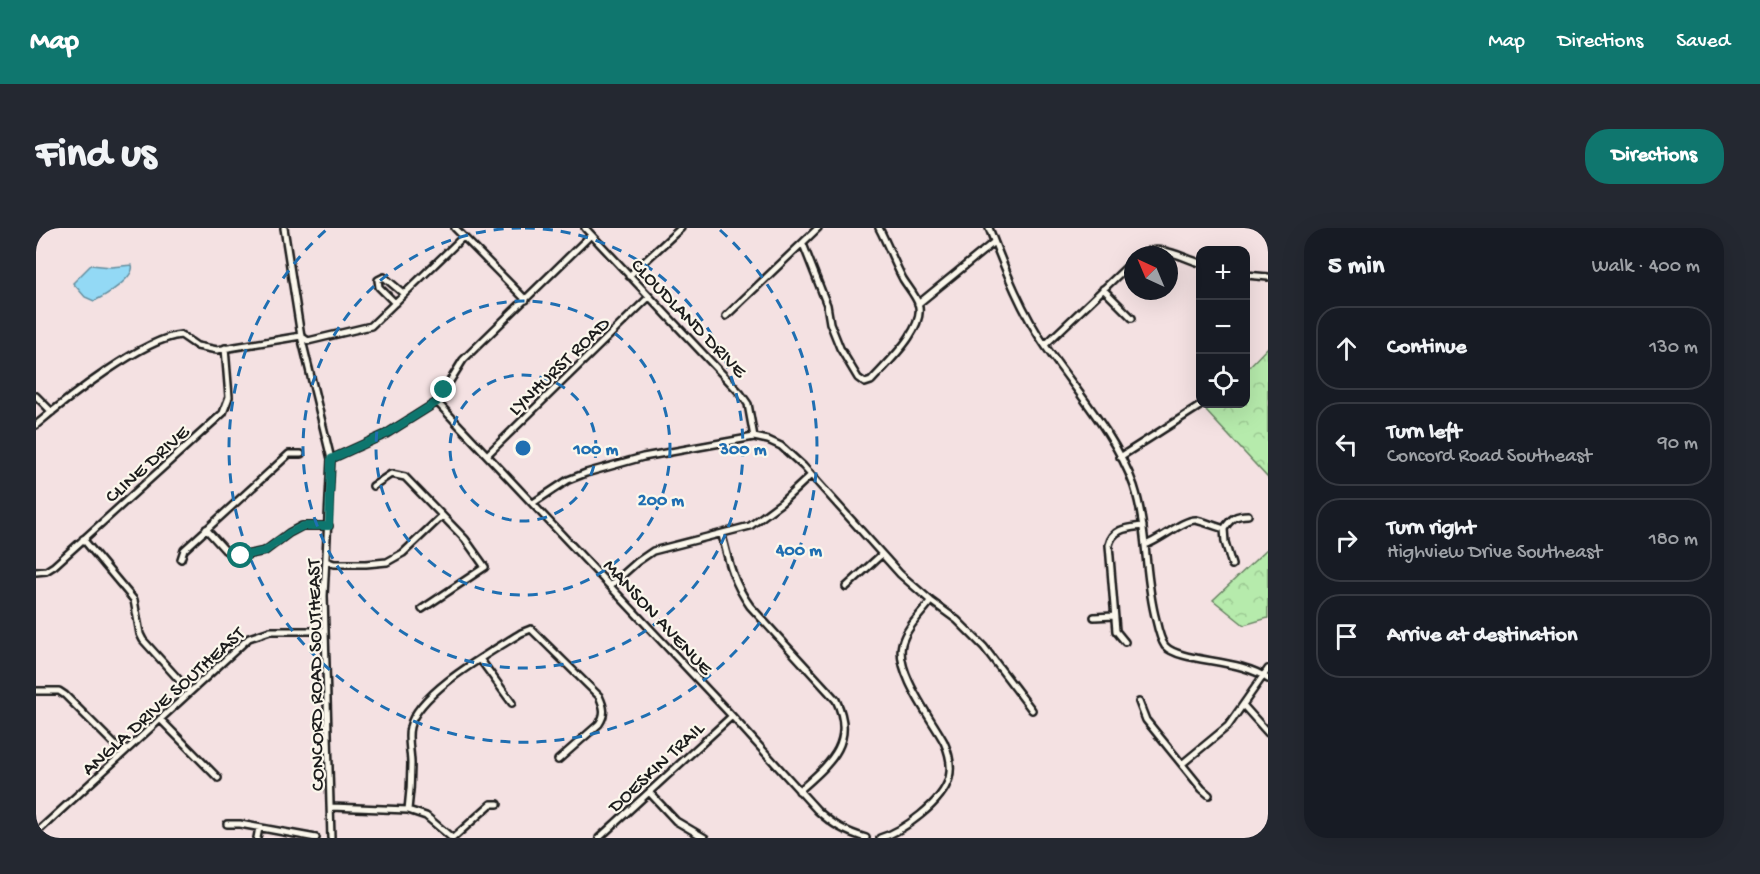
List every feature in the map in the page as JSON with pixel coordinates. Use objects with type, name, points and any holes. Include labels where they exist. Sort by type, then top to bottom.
[{"type":"street","name":"CONCORD ROAD SOUTHEAST","points":[[284,228],[301,336],[331,459],[325,632],[331,838]]},
{"type":"street","points":[[455,228],[526,300]]},
{"type":"street","name":"CLOUDLAND DRIVE","points":[[585,228],[741,394],[748,405],[754,437]]},
{"type":"street","points":[[629,276],[681,228]]},
{"type":"street","points":[[726,316],[818,228]]},
{"type":"street","points":[[803,244],[827,305],[830,323],[840,348],[858,378],[865,383],[871,381],[908,340],[918,318],[918,304],[879,228]]},
{"type":"street","points":[[989,228],[1010,284],[1045,345],[1083,397],[1120,457],[1133,483],[1143,526],[1151,602],[1159,633],[1166,646],[1181,654],[1243,666],[1266,677]]},
{"type":"street","points":[[331,459],[386,434],[437,402],[463,360],[591,235]]},
{"type":"street","points":[[36,425],[95,380],[163,338],[180,335],[205,348],[217,350],[301,336],[309,341],[371,326],[464,237]]},
{"type":"street","points":[[918,304],[994,242]]},
{"type":"street","points":[[1178,256],[1196,262]]},
{"type":"street","points":[[1045,345],[1124,269]]},
{"type":"street","points":[[395,303],[379,287],[378,280],[384,277],[404,294]]},
{"type":"street","points":[[1250,278],[1268,277]]},
{"type":"street","points":[[1103,289],[1132,318]]},
{"type":"street","name":"LYNHURST ROAD","points":[[488,454],[649,297]]},
{"type":"street","name":"CLINE DRIVE","points":[[36,572],[46,571],[54,566],[223,413],[229,397],[225,348]]},
{"type":"street","points":[[36,396],[52,411]]},
{"type":"street","name":"MANSON AVENUE","points":[[437,402],[832,824],[845,832],[867,838]]},
{"type":"street","points":[[1120,457],[1197,408]]},
{"type":"street","points":[[533,503],[568,480],[643,457],[754,437],[768,440],[787,450],[858,526],[881,555],[931,601],[957,620],[984,647],[1032,710]]},
{"type":"street","points":[[181,559],[184,550],[289,454],[301,454]]},
{"type":"street","points":[[373,486],[391,474],[405,477],[465,539],[484,567],[422,609]]},
{"type":"street","points":[[610,586],[653,551],[722,535],[758,522],[811,475]]},
{"type":"street","points":[[1232,565],[1225,542],[1224,529],[1237,515],[1248,515]]},
{"type":"street","points":[[326,561],[334,564],[387,562],[403,553],[442,516]]},
{"type":"street","points":[[1145,545],[1155,542],[1189,521],[1195,520],[1224,529]]},
{"type":"street","points":[[206,529],[225,550],[232,555],[241,556],[265,551],[289,533],[303,526],[329,526]]},
{"type":"street","points":[[1125,642],[1116,631],[1109,545],[1110,540],[1120,530],[1143,526]]},
{"type":"street","points":[[722,535],[732,575],[741,593],[750,606],[836,700],[842,713],[844,729],[835,756],[800,791]]},
{"type":"street","points":[[83,539],[134,600],[143,640],[190,692]]},
{"type":"street","points":[[846,587],[881,555]]},
{"type":"street","points":[[880,838],[890,835],[911,822],[944,790],[949,778],[949,753],[903,665],[902,645],[906,634],[931,601]]},
{"type":"street","points":[[1094,617],[1114,616]]},
{"type":"street","points":[[408,810],[411,765],[409,730],[413,716],[420,706],[435,693],[480,659],[531,629],[599,696],[602,703],[604,717],[599,724],[558,760]]},
{"type":"street","name":"ANGLA DRIVE SOUTHEAST","points":[[37,830],[249,638],[270,631],[325,632]]},
{"type":"street","points":[[480,659],[512,703]]},
{"type":"street","points":[[1182,764],[1221,733],[1266,677],[1268,669]]},
{"type":"street","points":[[36,691],[59,692],[65,695],[123,753]]},
{"type":"street","points":[[1138,702],[1146,720],[1209,795]]},
{"type":"street","points":[[1243,705],[1268,734]]},
{"type":"street","name":"DOESKIN TRAIL","points":[[599,838],[732,716]]},
{"type":"street","points":[[160,719],[218,778]]},
{"type":"street","points":[[649,792],[676,821],[705,838]]},
{"type":"street","points":[[331,807],[408,810],[426,816],[453,838],[491,804],[498,804]]},
{"type":"street","points":[[227,824],[240,824],[316,838]]},
{"type":"street","points":[[257,838],[259,828]]},
{"type":"green space","points":[[1268,347],[1268,478],[1206,411],[1209,408],[1250,408],[1250,366]]},
{"type":"green space","points":[[1268,548],[1268,618],[1244,625],[1213,600]]},
{"type":"water","points":[[91,265],[111,267],[132,265],[132,270],[119,286],[94,301],[85,297],[73,283]]},
{"type":"route","points":[[241,556],[265,551],[289,533],[303,526],[329,526],[331,459],[386,434],[437,402],[444,390]]}]
